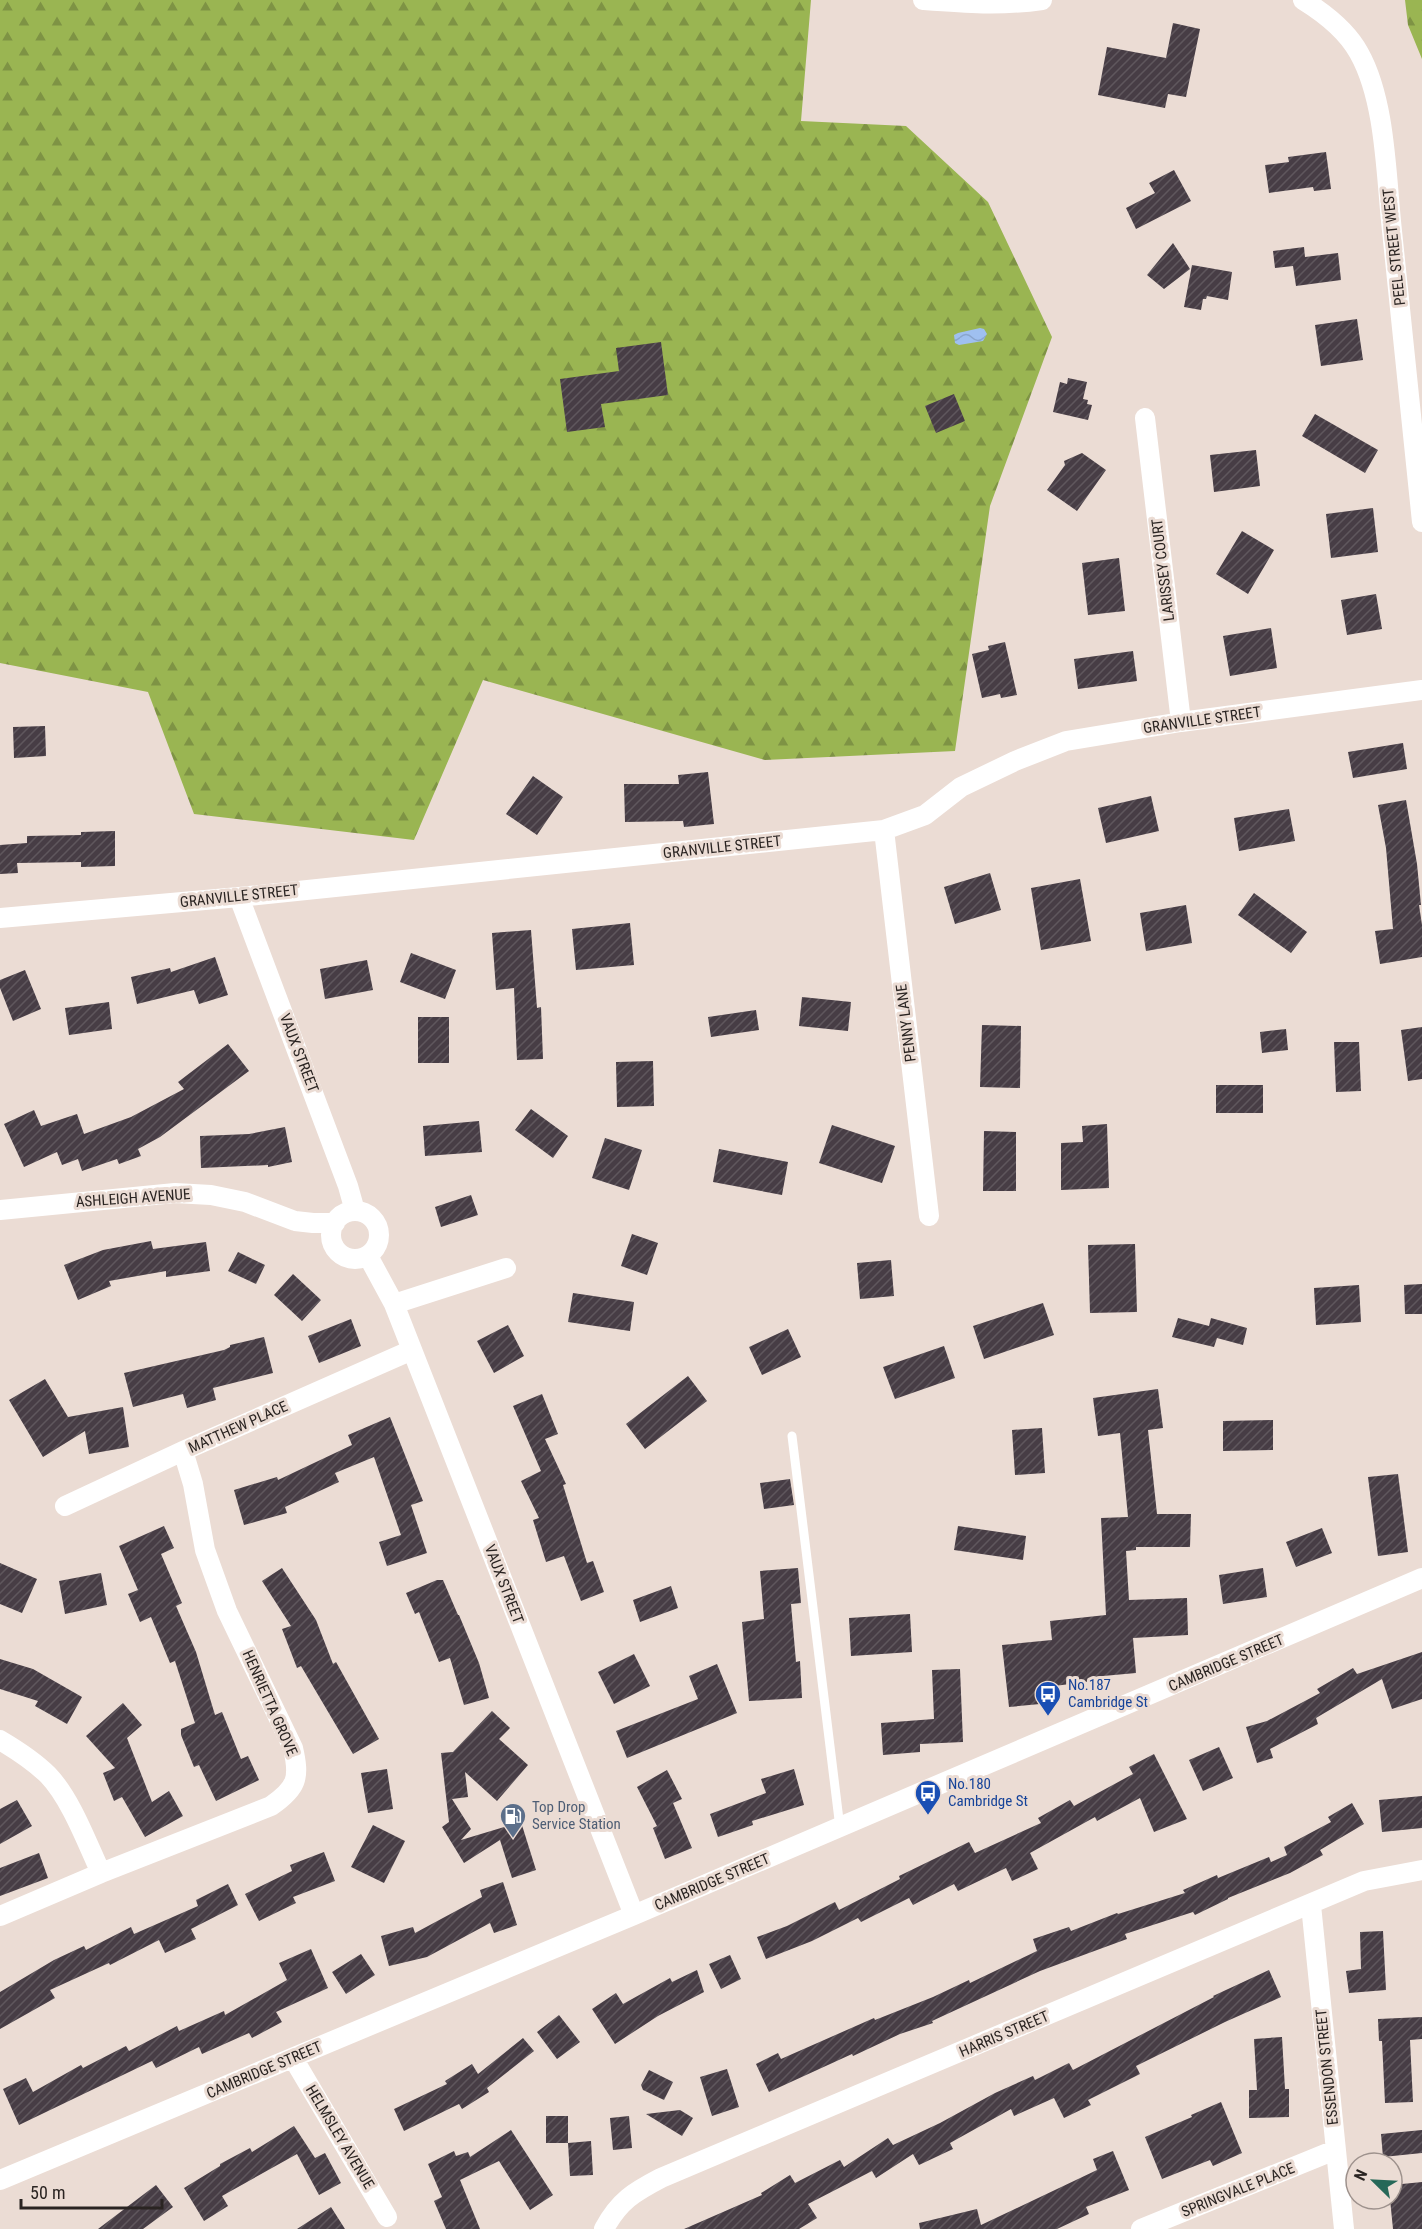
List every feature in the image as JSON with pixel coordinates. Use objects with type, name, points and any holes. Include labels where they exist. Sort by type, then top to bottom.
[{"type":"street","points":[[923,0],[1017,4],[1042,0]]},
{"type":"street","name":"PEEL STREET WEST","points":[[1304,0],[1316,7],[1341,29],[1359,52],[1372,82],[1380,120],[1388,186],[1422,522]]},
{"type":"street","name":"LARISSEY COURT","points":[[1145,418],[1181,722]]},
{"type":"street","name":"GRANVILLE STREET","points":[[0,918],[239,897],[884,830],[925,815],[961,787],[1015,761],[1066,741],[1181,722],[1422,690]]},
{"type":"street","name":"PENNY LANE","points":[[884,830],[929,1216]]},
{"type":"street","name":"VAUX STREET","points":[[239,897],[348,1186],[355,1211]]},
{"type":"street","name":"ASHLEIGH AVENUE","points":[[0,1210],[175,1193],[211,1195],[245,1202],[295,1221],[313,1224],[335,1223]]},
{"type":"street","points":[[355,1211],[370,1216],[378,1229],[377,1244],[368,1256],[352,1259],[338,1252],[331,1238],[335,1223],[340,1216],[355,1211]]},
{"type":"street","name":"VAUX STREET","points":[[368,1256],[394,1304],[634,1915]]},
{"type":"street","points":[[394,1304],[506,1268]]},
{"type":"street","name":"MATTHEW PLACE","points":[[65,1506],[412,1350]]},
{"type":"street","name":"HENRIETTA GROVE","points":[[0,1916],[101,1873],[271,1806],[285,1796],[296,1782],[298,1766],[293,1748],[227,1611],[205,1550],[193,1484],[183,1451]]},
{"type":"street","name":"CAMBRIDGE STREET","points":[[0,2179],[840,1828],[1422,1578]]},
{"type":"street","points":[[0,1740],[24,1754],[50,1777],[72,1811],[101,1873]]},
{"type":"street","name":"HARRIS STREET","points":[[604,2229],[613,2213],[633,2193],[661,2178],[1364,1881],[1422,1870]]},
{"type":"street","name":"ESSENDON STREET","points":[[1311,1905],[1344,2229]]},
{"type":"street","name":"HELMSLEY AVENUE","points":[[293,2058],[387,2217]]},
{"type":"street","name":"SPRINGVALE PLACE","points":[[1141,2229],[1335,2150]]},
{"type":"lane","points":[[792,1436],[840,1828]]},
{"type":"green space","points":[[0,0],[811,0],[801,121],[906,126],[988,202],[1052,337],[990,506],[955,751],[765,760],[483,680],[414,840],[194,814],[148,692],[0,663]]},
{"type":"green space","points":[[1405,0],[1422,0],[1422,59],[1408,25]]},
{"type":"water","points":[[984,329],[987,334],[983,341],[959,345],[955,343],[954,335]]},
{"type":"building","points":[[1173,23],[1200,29],[1186,97],[1168,94],[1165,108],[1098,95],[1107,47],[1166,58]]},
{"type":"building","points":[[1326,152],[1331,189],[1314,191],[1313,187],[1269,193],[1265,165],[1289,162],[1288,157]]},
{"type":"building","points":[[1174,170],[1191,201],[1136,229],[1126,208],[1155,193],[1149,183]]},
{"type":"building","points":[[1173,243],[1190,269],[1164,289],[1147,275]]},
{"type":"building","points":[[1304,247],[1305,257],[1338,253],[1341,280],[1296,286],[1293,266],[1275,268],[1273,251]]},
{"type":"building","points":[[1192,265],[1232,272],[1228,300],[1207,296],[1203,299],[1201,310],[1184,307]]},
{"type":"building","points":[[1357,319],[1363,360],[1321,366],[1315,325]]},
{"type":"building","points":[[661,342],[668,395],[601,404],[605,427],[567,432],[560,379],[619,371],[616,348]]},
{"type":"building","points":[[1068,378],[1087,382],[1083,399],[1088,400],[1087,404],[1092,405],[1088,420],[1053,412],[1060,382],[1067,384]]},
{"type":"building","points":[[954,394],[965,421],[936,433],[925,406]]},
{"type":"building","points":[[1315,414],[1378,450],[1365,473],[1302,436]]},
{"type":"building","points":[[1256,450],[1260,486],[1214,492],[1210,455]]},
{"type":"building","points":[[1082,453],[1106,470],[1077,511],[1047,490],[1065,465],[1064,461]]},
{"type":"building","points":[[1373,508],[1378,552],[1331,558],[1326,514]]},
{"type":"building","points":[[1242,531],[1274,550],[1248,594],[1216,574]]},
{"type":"building","points":[[1119,558],[1125,611],[1088,615],[1082,563]]},
{"type":"building","points":[[1376,594],[1382,629],[1347,635],[1341,600]]},
{"type":"building","points":[[1271,628],[1277,668],[1230,676],[1223,636]]},
{"type":"building","points":[[1005,642],[1017,695],[1001,698],[1000,694],[982,698],[972,654],[989,650],[988,646]]},
{"type":"building","points":[[1133,651],[1137,681],[1078,689],[1074,659]]},
{"type":"building","points":[[45,726],[46,756],[14,758],[13,727]]},
{"type":"building","points":[[1403,743],[1407,769],[1353,778],[1348,752]]},
{"type":"building","points":[[708,772],[714,824],[684,827],[683,821],[625,822],[624,784],[679,784],[678,775]]},
{"type":"building","points":[[533,776],[563,797],[537,835],[506,814]]},
{"type":"building","points":[[1151,796],[1159,831],[1106,843],[1098,808]]},
{"type":"building","points":[[1406,800],[1417,864],[1422,957],[1380,964],[1375,931],[1393,929],[1386,848],[1378,805]]},
{"type":"building","points":[[1289,809],[1295,841],[1239,851],[1234,818]]},
{"type":"building","points":[[115,831],[115,866],[81,867],[81,862],[17,863],[18,873],[0,874],[0,845],[27,843],[27,836],[81,835],[81,832]]},
{"type":"building","points":[[990,873],[1001,910],[955,924],[944,887]]},
{"type":"building","points":[[1080,879],[1091,941],[1041,950],[1031,888]]},
{"type":"building","points":[[1254,893],[1307,932],[1291,953],[1238,915]]},
{"type":"building","points":[[1186,905],[1192,943],[1146,951],[1140,913]]},
{"type":"building","points":[[630,923],[634,965],[576,970],[572,929]]},
{"type":"building","points":[[531,930],[537,1008],[541,1007],[543,1059],[517,1060],[514,988],[496,990],[492,933]]},
{"type":"building","points":[[411,953],[456,970],[445,999],[400,982]]},
{"type":"building","points":[[215,957],[228,995],[199,1004],[194,990],[137,1004],[131,977],[170,968],[171,972]]},
{"type":"building","points":[[367,960],[373,990],[325,999],[320,969]]},
{"type":"building","points":[[25,970],[41,1009],[13,1021],[0,988],[0,980]]},
{"type":"building","points":[[802,997],[851,1002],[848,1031],[799,1026]]},
{"type":"building","points":[[109,1002],[112,1029],[69,1035],[65,1008]]},
{"type":"building","points":[[756,1010],[759,1030],[711,1037],[708,1017]]},
{"type":"building","points":[[418,1017],[449,1017],[449,1063],[418,1063]]},
{"type":"building","points":[[982,1025],[1021,1026],[1020,1088],[980,1087]]},
{"type":"building","points":[[1422,1027],[1422,1079],[1408,1081],[1401,1030]]},
{"type":"building","points":[[1286,1029],[1288,1050],[1262,1053],[1260,1032]]},
{"type":"building","points":[[1334,1042],[1359,1042],[1361,1091],[1336,1092]]},
{"type":"building","points":[[228,1044],[249,1071],[160,1137],[138,1149],[141,1156],[119,1164],[117,1159],[82,1171],[78,1159],[62,1165],[57,1152],[24,1167],[4,1124],[34,1110],[41,1126],[77,1114],[84,1134],[131,1117],[184,1089],[178,1082]]},
{"type":"building","points":[[653,1061],[654,1106],[617,1107],[616,1062]]},
{"type":"building","points":[[1216,1085],[1263,1085],[1263,1113],[1216,1113]]},
{"type":"building","points":[[531,1109],[568,1136],[553,1158],[515,1130]]},
{"type":"building","points":[[479,1121],[482,1152],[425,1156],[423,1126]]},
{"type":"building","points":[[1107,1124],[1109,1188],[1061,1190],[1061,1143],[1083,1142],[1082,1126]]},
{"type":"building","points":[[832,1125],[895,1146],[882,1183],[819,1163]]},
{"type":"building","points":[[285,1127],[292,1162],[268,1167],[268,1165],[201,1168],[200,1136],[249,1134]]},
{"type":"building","points":[[984,1131],[1016,1132],[1016,1191],[983,1191]]},
{"type":"building","points":[[605,1138],[642,1150],[629,1190],[592,1178]]},
{"type":"building","points":[[719,1149],[788,1162],[782,1195],[713,1182]]},
{"type":"building","points":[[471,1195],[478,1215],[441,1227],[435,1207]]},
{"type":"building","points":[[632,1234],[658,1243],[647,1275],[621,1266]]},
{"type":"building","points":[[151,1241],[153,1249],[206,1242],[210,1271],[166,1277],[166,1271],[109,1281],[111,1286],[78,1300],[64,1265],[103,1250]]},
{"type":"building","points":[[1135,1244],[1137,1312],[1090,1313],[1088,1245]]},
{"type":"building","points":[[238,1252],[265,1265],[256,1284],[228,1271]]},
{"type":"building","points":[[891,1260],[894,1296],[860,1299],[857,1263]]},
{"type":"building","points":[[293,1274],[321,1300],[302,1321],[274,1295]]},
{"type":"building","points":[[1422,1284],[1422,1314],[1405,1314],[1404,1285]]},
{"type":"building","points":[[1359,1285],[1361,1322],[1316,1325],[1314,1288]]},
{"type":"building","points":[[573,1293],[634,1302],[630,1331],[568,1322]]},
{"type":"building","points":[[1043,1303],[1054,1335],[984,1359],[973,1326]]},
{"type":"building","points":[[1178,1318],[1209,1326],[1211,1318],[1247,1328],[1243,1345],[1217,1338],[1214,1347],[1172,1337]]},
{"type":"building","points":[[351,1319],[361,1346],[319,1363],[308,1336]]},
{"type":"building","points":[[508,1325],[524,1356],[494,1373],[477,1341]]},
{"type":"building","points":[[788,1329],[801,1357],[762,1375],[749,1347]]},
{"type":"building","points":[[264,1337],[273,1373],[213,1388],[216,1400],[187,1408],[183,1394],[133,1407],[124,1373],[224,1350],[230,1345]]},
{"type":"building","points":[[944,1346],[955,1378],[895,1399],[883,1367]]},
{"type":"building","points":[[688,1376],[707,1401],[645,1449],[626,1424]]},
{"type":"building","points":[[45,1379],[68,1417],[123,1407],[129,1447],[89,1454],[85,1431],[43,1457],[9,1400]]},
{"type":"building","points":[[1158,1389],[1163,1428],[1148,1430],[1157,1514],[1191,1514],[1190,1547],[1136,1547],[1136,1550],[1126,1551],[1129,1600],[1187,1598],[1188,1635],[1133,1638],[1136,1673],[1092,1677],[1093,1681],[1039,1688],[1040,1704],[1009,1707],[1002,1645],[1052,1640],[1050,1621],[1106,1615],[1101,1518],[1128,1517],[1120,1433],[1098,1436],[1093,1398]]},
{"type":"building","points":[[542,1394],[558,1434],[545,1439],[566,1484],[563,1485],[587,1563],[593,1561],[604,1592],[581,1601],[564,1556],[546,1562],[533,1520],[539,1518],[521,1481],[541,1471],[513,1406]]},
{"type":"building","points":[[390,1417],[423,1501],[411,1505],[427,1553],[387,1566],[379,1542],[401,1535],[374,1457],[335,1473],[339,1482],[285,1507],[287,1513],[244,1525],[234,1490],[277,1477],[278,1480],[352,1445],[348,1435]]},
{"type":"building","points":[[1273,1420],[1273,1450],[1223,1451],[1223,1421]]},
{"type":"building","points":[[1042,1428],[1045,1473],[1015,1475],[1012,1430]]},
{"type":"building","points":[[1398,1474],[1408,1552],[1378,1556],[1368,1477]]},
{"type":"building","points":[[790,1479],[794,1505],[764,1509],[760,1483]]},
{"type":"building","points":[[164,1526],[174,1548],[161,1554],[182,1603],[176,1606],[196,1652],[215,1715],[222,1712],[241,1759],[248,1756],[259,1780],[216,1801],[199,1765],[194,1767],[181,1735],[181,1729],[195,1723],[175,1661],[170,1663],[151,1617],[140,1622],[128,1594],[138,1590],[119,1546]]},
{"type":"building","points":[[958,1526],[1026,1536],[1023,1560],[954,1550]]},
{"type":"building","points":[[1322,1528],[1332,1553],[1296,1567],[1286,1542]]},
{"type":"building","points":[[0,1563],[37,1579],[22,1613],[0,1604]]},
{"type":"building","points":[[282,1568],[316,1620],[333,1664],[336,1662],[379,1739],[353,1754],[301,1666],[297,1668],[282,1629],[291,1626],[262,1581]]},
{"type":"building","points":[[798,1568],[801,1603],[791,1604],[796,1662],[800,1661],[802,1698],[749,1701],[742,1622],[764,1619],[760,1571]]},
{"type":"building","points":[[1263,1568],[1267,1597],[1223,1604],[1219,1575]]},
{"type":"building","points":[[101,1573],[107,1605],[65,1614],[59,1581]]},
{"type":"building","points":[[437,1580],[443,1580],[459,1615],[479,1663],[489,1698],[464,1705],[450,1658],[439,1662],[419,1612],[415,1614],[406,1593]]},
{"type":"building","points":[[671,1586],[678,1608],[640,1622],[633,1600]]},
{"type":"building","points":[[910,1614],[912,1652],[851,1656],[849,1618]]},
{"type":"building","points":[[1422,1652],[1422,1699],[1392,1709],[1382,1679],[1316,1718],[1318,1724],[1270,1749],[1273,1758],[1257,1763],[1246,1727],[1267,1721],[1320,1693],[1317,1689],[1353,1668],[1357,1674]]},
{"type":"building","points":[[634,1654],[650,1686],[614,1704],[598,1672]]},
{"type":"building","points":[[0,1659],[33,1669],[82,1697],[67,1724],[35,1706],[38,1701],[0,1689]]},
{"type":"building","points":[[717,1664],[737,1713],[627,1758],[616,1731],[698,1699],[689,1676]]},
{"type":"building","points":[[960,1669],[963,1742],[920,1744],[920,1752],[883,1755],[881,1723],[934,1719],[932,1670]]},
{"type":"building","points":[[123,1703],[142,1725],[127,1738],[152,1802],[169,1791],[183,1816],[145,1837],[122,1797],[114,1801],[103,1773],[115,1768],[86,1736]]},
{"type":"building","points":[[492,1711],[510,1728],[499,1739],[528,1765],[497,1801],[465,1772],[468,1797],[452,1799],[471,1829],[461,1840],[521,1822],[536,1870],[512,1878],[500,1840],[464,1863],[442,1827],[449,1822],[441,1753],[453,1752]]},
{"type":"building","points":[[1219,1747],[1233,1778],[1203,1791],[1189,1760]]},
{"type":"building","points":[[1154,1754],[1187,1819],[1154,1832],[1140,1798],[1097,1821],[1095,1817],[1030,1853],[1038,1869],[1012,1881],[1006,1868],[958,1891],[954,1884],[913,1905],[909,1898],[861,1922],[858,1918],[812,1941],[766,1959],[757,1937],[787,1926],[835,1902],[839,1910],[900,1879],[899,1876],[969,1842],[975,1853],[1041,1823],[1038,1818],[1070,1800],[1074,1806],[1133,1774],[1129,1767]]},
{"type":"building","points":[[387,1769],[393,1809],[368,1813],[361,1773]]},
{"type":"building","points":[[794,1769],[804,1805],[752,1821],[753,1825],[718,1837],[710,1814],[766,1793],[761,1779]]},
{"type":"building","points":[[667,1770],[682,1799],[673,1803],[692,1848],[665,1859],[653,1828],[657,1826],[637,1787]]},
{"type":"building","points":[[1422,1796],[1422,1828],[1382,1832],[1379,1800]]},
{"type":"building","points":[[17,1800],[32,1826],[0,1844],[0,1809]]},
{"type":"building","points":[[1352,1803],[1364,1824],[1320,1850],[1323,1855],[1290,1873],[1228,1898],[1195,1915],[1193,1912],[1125,1934],[1127,1939],[1040,1971],[932,2021],[933,2023],[900,2034],[853,2056],[852,2054],[769,2092],[756,2064],[778,2053],[781,2059],[874,2018],[875,2020],[933,1997],[969,1980],[970,1983],[1037,1951],[1033,1939],[1069,1927],[1071,1931],[1117,1913],[1185,1893],[1183,1890],[1217,1875],[1218,1878],[1269,1857],[1271,1862],[1287,1855],[1284,1847],[1331,1822],[1328,1817]]},
{"type":"building","points":[[373,1825],[405,1841],[384,1883],[351,1867]]},
{"type":"building","points":[[324,1852],[335,1881],[293,1897],[296,1903],[259,1921],[245,1894],[292,1871],[290,1865]]},
{"type":"building","points":[[39,1853],[48,1878],[0,1896],[0,1868]]},
{"type":"building","points":[[503,1882],[517,1925],[494,1933],[490,1923],[427,1957],[389,1966],[381,1936],[413,1927],[415,1933],[482,1897],[480,1890]]},
{"type":"building","points":[[228,1884],[238,1905],[191,1929],[196,1939],[165,1953],[159,1940],[110,1965],[109,1963],[50,1990],[55,1998],[0,2029],[0,1992],[54,1960],[84,1946],[86,1950],[131,1927],[134,1934],[198,1906],[196,1900]]},
{"type":"building","points":[[1383,1931],[1386,1990],[1349,1993],[1346,1971],[1361,1969],[1360,1932]]},
{"type":"building","points":[[311,1949],[328,1988],[276,2012],[282,2022],[252,2038],[249,2033],[202,2054],[199,2047],[156,2068],[152,2061],[19,2125],[3,2089],[26,2078],[33,2092],[81,2065],[83,2068],[126,2046],[129,2051],[177,2026],[179,2031],[224,2011],[225,2015],[287,1980],[279,1963]]},
{"type":"building","points":[[361,1954],[375,1975],[346,1994],[332,1972]]},
{"type":"building","points":[[730,1955],[741,1979],[721,1989],[709,1964]]},
{"type":"building","points":[[697,1970],[704,1992],[658,2016],[615,2044],[592,2009],[616,1993],[623,2004],[670,1978],[672,1982]]},
{"type":"building","points":[[1269,1970],[1281,1997],[1136,2066],[1140,2074],[1088,2100],[1091,2105],[1064,2118],[1054,2098],[1014,2116],[1011,2109],[950,2143],[953,2149],[919,2165],[913,2154],[876,2178],[872,2171],[808,2204],[817,2218],[799,2229],[684,2229],[762,2195],[761,2193],[790,2175],[795,2183],[840,2160],[844,2167],[888,2138],[893,2145],[1033,2076],[1035,2080],[1069,2063],[1073,2070],[1213,1996]]},
{"type":"building","points":[[559,2015],[580,2042],[557,2059],[537,2032]]},
{"type":"building","points":[[1422,2017],[1422,2039],[1410,2040],[1413,2102],[1385,2103],[1382,2041],[1379,2041],[1378,2019]]},
{"type":"building","points":[[1282,2037],[1285,2089],[1289,2089],[1289,2117],[1249,2118],[1249,2090],[1257,2090],[1254,2039]]},
{"type":"building","points":[[523,2038],[534,2051],[487,2088],[489,2092],[462,2109],[459,2104],[404,2131],[394,2109],[447,2084],[445,2081],[472,2064],[478,2074]]},
{"type":"building","points":[[727,2069],[739,2107],[712,2116],[700,2077]]},
{"type":"building","points":[[649,2070],[673,2082],[664,2100],[643,2090],[641,2085]]},
{"type":"building","points":[[1221,2102],[1242,2153],[1213,2166],[1210,2160],[1162,2179],[1145,2137]]},
{"type":"building","points":[[680,2110],[693,2118],[682,2136],[646,2114]]},
{"type":"building","points":[[546,2116],[568,2116],[568,2143],[546,2143]]},
{"type":"building","points":[[629,2116],[632,2148],[613,2150],[610,2118]]},
{"type":"building","points":[[294,2126],[315,2158],[325,2153],[341,2183],[319,2195],[297,2154],[222,2196],[228,2206],[204,2221],[184,2188],[220,2164],[250,2148],[252,2152]]},
{"type":"building","points":[[511,2130],[553,2195],[530,2210],[499,2161],[460,2180],[480,2229],[446,2229],[434,2201],[442,2197],[428,2164],[454,2151],[456,2156],[468,2152],[470,2157]]},
{"type":"building","points":[[1422,2130],[1422,2153],[1404,2155],[1404,2151],[1382,2151],[1381,2134]]},
{"type":"building","points":[[591,2141],[593,2175],[570,2176],[568,2143]]},
{"type":"building","points":[[1113,2151],[1129,2190],[1086,2207],[1089,2214],[1057,2229],[920,2229],[919,2223],[977,2209],[981,2225],[1097,2170],[1093,2159]]},
{"type":"building","points":[[1422,2182],[1422,2229],[1393,2229],[1391,2211],[1404,2211],[1404,2184]]},
{"type":"building","points":[[156,2185],[173,2207],[143,2229],[98,2229]]},
{"type":"building","points":[[331,2207],[345,2229],[297,2229]]},
{"type":"place","name":"No.187 Cambridge St","points":[[1048,1717]]},
{"type":"place","name":"No.180 Cambridge St","points":[[928,1816]]},
{"type":"place","name":"Top Drop Service Station","points":[[513,1839]]}]
